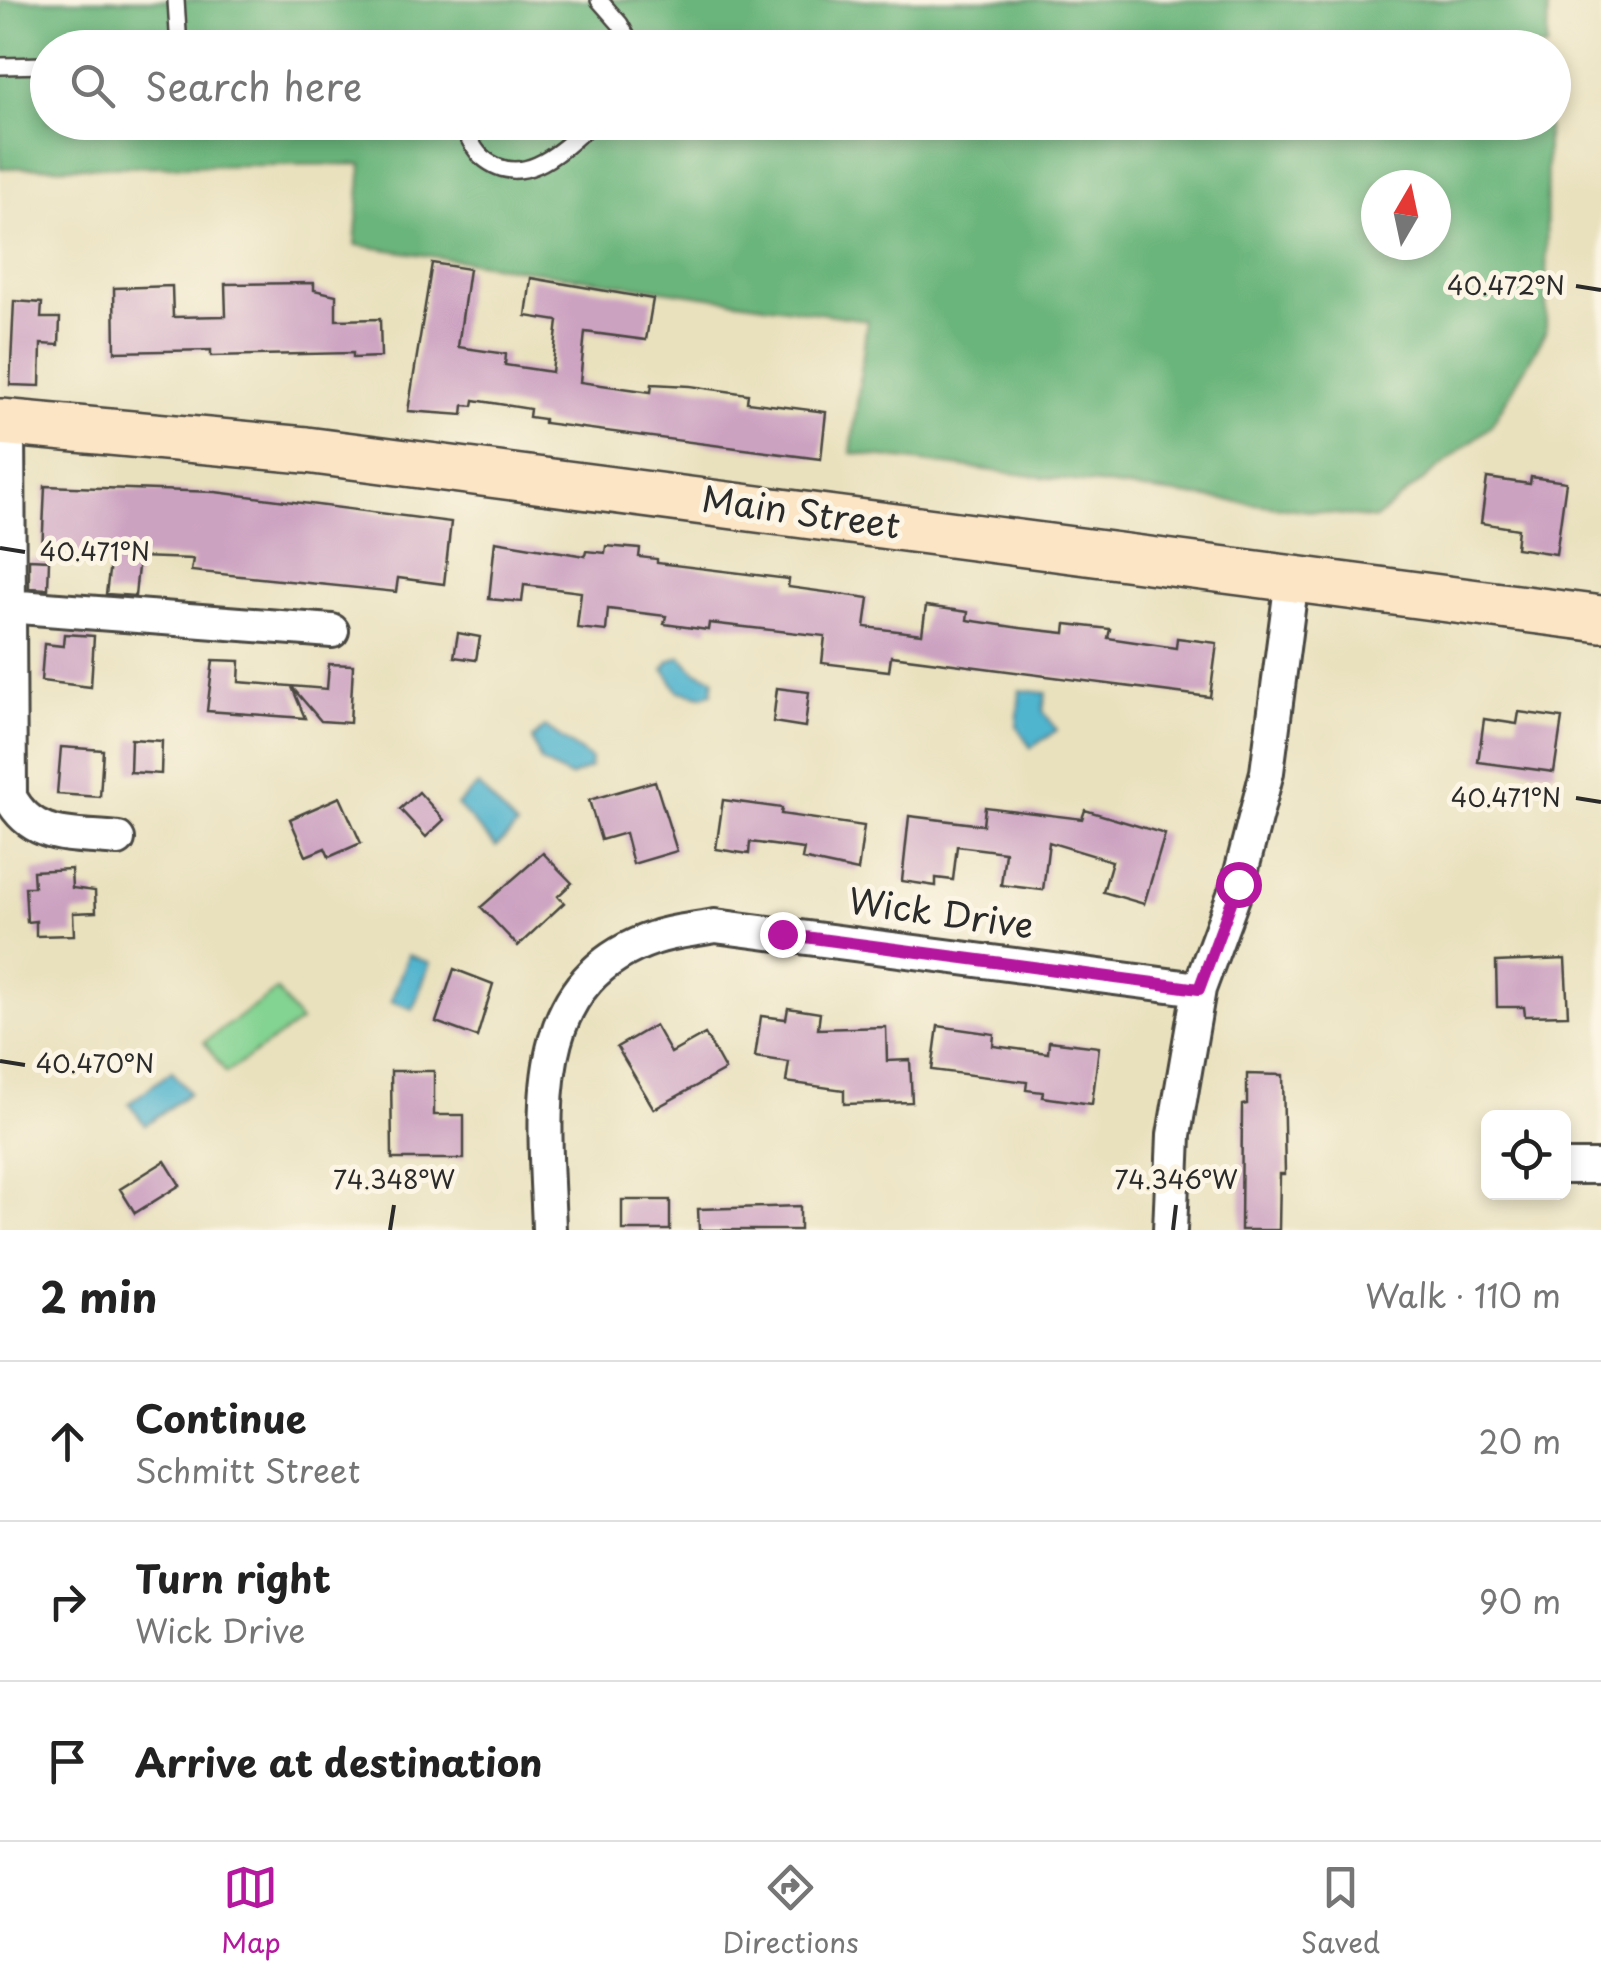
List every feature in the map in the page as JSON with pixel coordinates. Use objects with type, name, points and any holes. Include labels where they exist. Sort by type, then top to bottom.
[{"type":"main road","name":"Main Street","points":[[4,422],[306,450],[1601,619]]},
{"type":"street","points":[[4,422],[10,797],[21,818],[40,830],[118,839]]},
{"type":"street","points":[[1170,1230],[1174,1135],[1199,989],[1238,884],[1266,772],[1292,579]]},
{"type":"street","points":[[6,606],[332,631]]},
{"type":"street","name":"Wick Drive","points":[[549,1230],[544,1078],[563,1011],[604,962],[654,938],[714,926],[1199,989]]},
{"type":"street","points":[[1571,1167],[1601,1167]]},
{"type":"lane","points":[[176,0],[177,30]]},
{"type":"lane","points":[[599,0],[623,30]]},
{"type":"lane","points":[[0,66],[30,65]]},
{"type":"lane","points":[[471,140],[481,156],[508,170],[546,164],[573,140]]},
{"type":"green space","points":[[0,0],[1548,0],[1547,30],[30,30],[30,140],[1547,140],[1546,332],[1491,426],[1375,519],[851,453],[867,320],[355,245],[362,164],[0,168]]},
{"type":"green space","points":[[277,990],[300,1022],[226,1073],[204,1042]]},
{"type":"water","points":[[681,656],[696,672],[714,678],[712,693],[702,696],[678,691],[664,669],[669,661]]},
{"type":"water","points":[[1020,690],[1046,693],[1043,711],[1057,730],[1031,748],[1017,726]]},
{"type":"water","points":[[545,727],[591,759],[590,768],[570,777],[541,762],[532,739]]},
{"type":"water","points":[[478,785],[517,827],[496,847],[457,805]]},
{"type":"water","points":[[408,955],[430,963],[413,1009],[391,1001]]},
{"type":"water","points":[[172,1071],[189,1093],[145,1125],[129,1103]]},
{"type":"building","points":[[432,263],[469,269],[458,347],[506,354],[505,365],[552,372],[558,321],[526,316],[531,278],[653,299],[646,340],[585,332],[580,382],[651,392],[652,384],[690,386],[748,394],[747,402],[826,412],[821,459],[544,423],[544,419],[529,417],[530,409],[474,400],[473,406],[464,405],[463,415],[408,411]]},
{"type":"building","points":[[314,283],[314,290],[336,295],[336,320],[380,319],[381,357],[353,358],[353,353],[211,356],[211,350],[115,352],[114,288],[172,286],[173,317],[226,316],[225,284]]},
{"type":"building","points":[[14,301],[42,303],[41,318],[60,318],[59,345],[41,344],[40,386],[10,385]]},
{"type":"building","points":[[1531,477],[1566,482],[1556,554],[1516,548],[1518,529],[1481,523],[1487,478],[1530,484]]},
{"type":"building","points":[[45,486],[215,492],[451,522],[444,584],[398,578],[396,592],[191,571],[193,559],[139,557],[135,596],[106,594],[111,556],[42,552]]},
{"type":"building","points":[[495,541],[585,556],[586,551],[605,553],[606,546],[640,549],[639,557],[657,559],[657,563],[789,579],[788,587],[869,598],[865,627],[922,634],[926,606],[968,612],[967,620],[1020,628],[1065,633],[1066,624],[1110,629],[1108,638],[1176,648],[1177,638],[1217,643],[1210,697],[891,656],[889,671],[822,663],[825,636],[709,623],[708,630],[664,624],[666,616],[608,609],[606,631],[577,628],[581,592],[524,585],[522,602],[489,599]]},
{"type":"building","points":[[29,559],[49,560],[48,589],[29,588]]},
{"type":"building","points":[[458,633],[480,637],[476,660],[454,657]]},
{"type":"building","points":[[64,634],[94,636],[91,687],[41,681],[44,644],[63,646]]},
{"type":"building","points":[[213,660],[240,661],[239,682],[327,689],[329,664],[353,665],[350,723],[321,721],[292,687],[305,718],[207,711]]},
{"type":"building","points":[[777,688],[809,692],[805,727],[773,722]]},
{"type":"building","points":[[1519,712],[1562,718],[1554,772],[1478,762],[1484,719],[1517,724]]},
{"type":"building","points":[[131,739],[162,741],[161,774],[130,772]]},
{"type":"building","points":[[61,747],[103,750],[100,797],[57,794]]},
{"type":"building","points":[[655,781],[677,851],[633,864],[625,833],[601,840],[589,800]]},
{"type":"building","points":[[419,792],[444,820],[426,837],[400,809]]},
{"type":"building","points":[[340,797],[361,843],[329,857],[325,848],[306,856],[290,819]]},
{"type":"building","points":[[723,800],[782,808],[781,814],[864,826],[858,871],[802,859],[804,849],[750,842],[749,854],[716,849]]},
{"type":"building","points":[[985,807],[1082,819],[1085,810],[1165,834],[1144,904],[1103,892],[1112,861],[1049,842],[1043,890],[1001,885],[1005,852],[957,846],[953,880],[936,878],[936,886],[902,881],[909,816],[983,825]]},
{"type":"building","points":[[543,853],[572,883],[558,896],[564,903],[518,946],[481,907]]},
{"type":"building","points":[[71,869],[72,888],[95,891],[96,912],[73,913],[74,935],[36,936],[36,921],[27,922],[25,887],[34,887],[33,871]]},
{"type":"building","points":[[1565,959],[1568,1015],[1525,1016],[1524,1007],[1497,1007],[1496,962]]},
{"type":"building","points":[[454,969],[493,984],[477,1037],[436,1022]]},
{"type":"building","points":[[788,1008],[820,1013],[818,1029],[886,1027],[887,1061],[910,1060],[912,1102],[844,1104],[844,1090],[786,1082],[789,1062],[755,1057],[761,1016],[786,1019]]},
{"type":"building","points":[[655,1025],[671,1053],[705,1034],[725,1070],[654,1109],[617,1047]]},
{"type":"building","points":[[938,1026],[994,1034],[993,1046],[1048,1053],[1049,1041],[1099,1047],[1092,1104],[1042,1097],[1043,1092],[1026,1090],[1027,1082],[932,1070]]},
{"type":"building","points":[[391,1071],[434,1071],[434,1115],[464,1115],[464,1159],[392,1159]]},
{"type":"building","points":[[1247,1074],[1283,1075],[1285,1174],[1280,1174],[1279,1230],[1241,1230],[1242,1105],[1247,1104]]},
{"type":"building","points":[[165,1161],[180,1185],[135,1213],[120,1189]]},
{"type":"building","points":[[622,1200],[670,1200],[670,1230],[622,1230]]},
{"type":"building","points":[[800,1206],[800,1230],[699,1230],[698,1209]]},
{"type":"route","points":[[782,934],[1199,989],[1238,884]]}]
